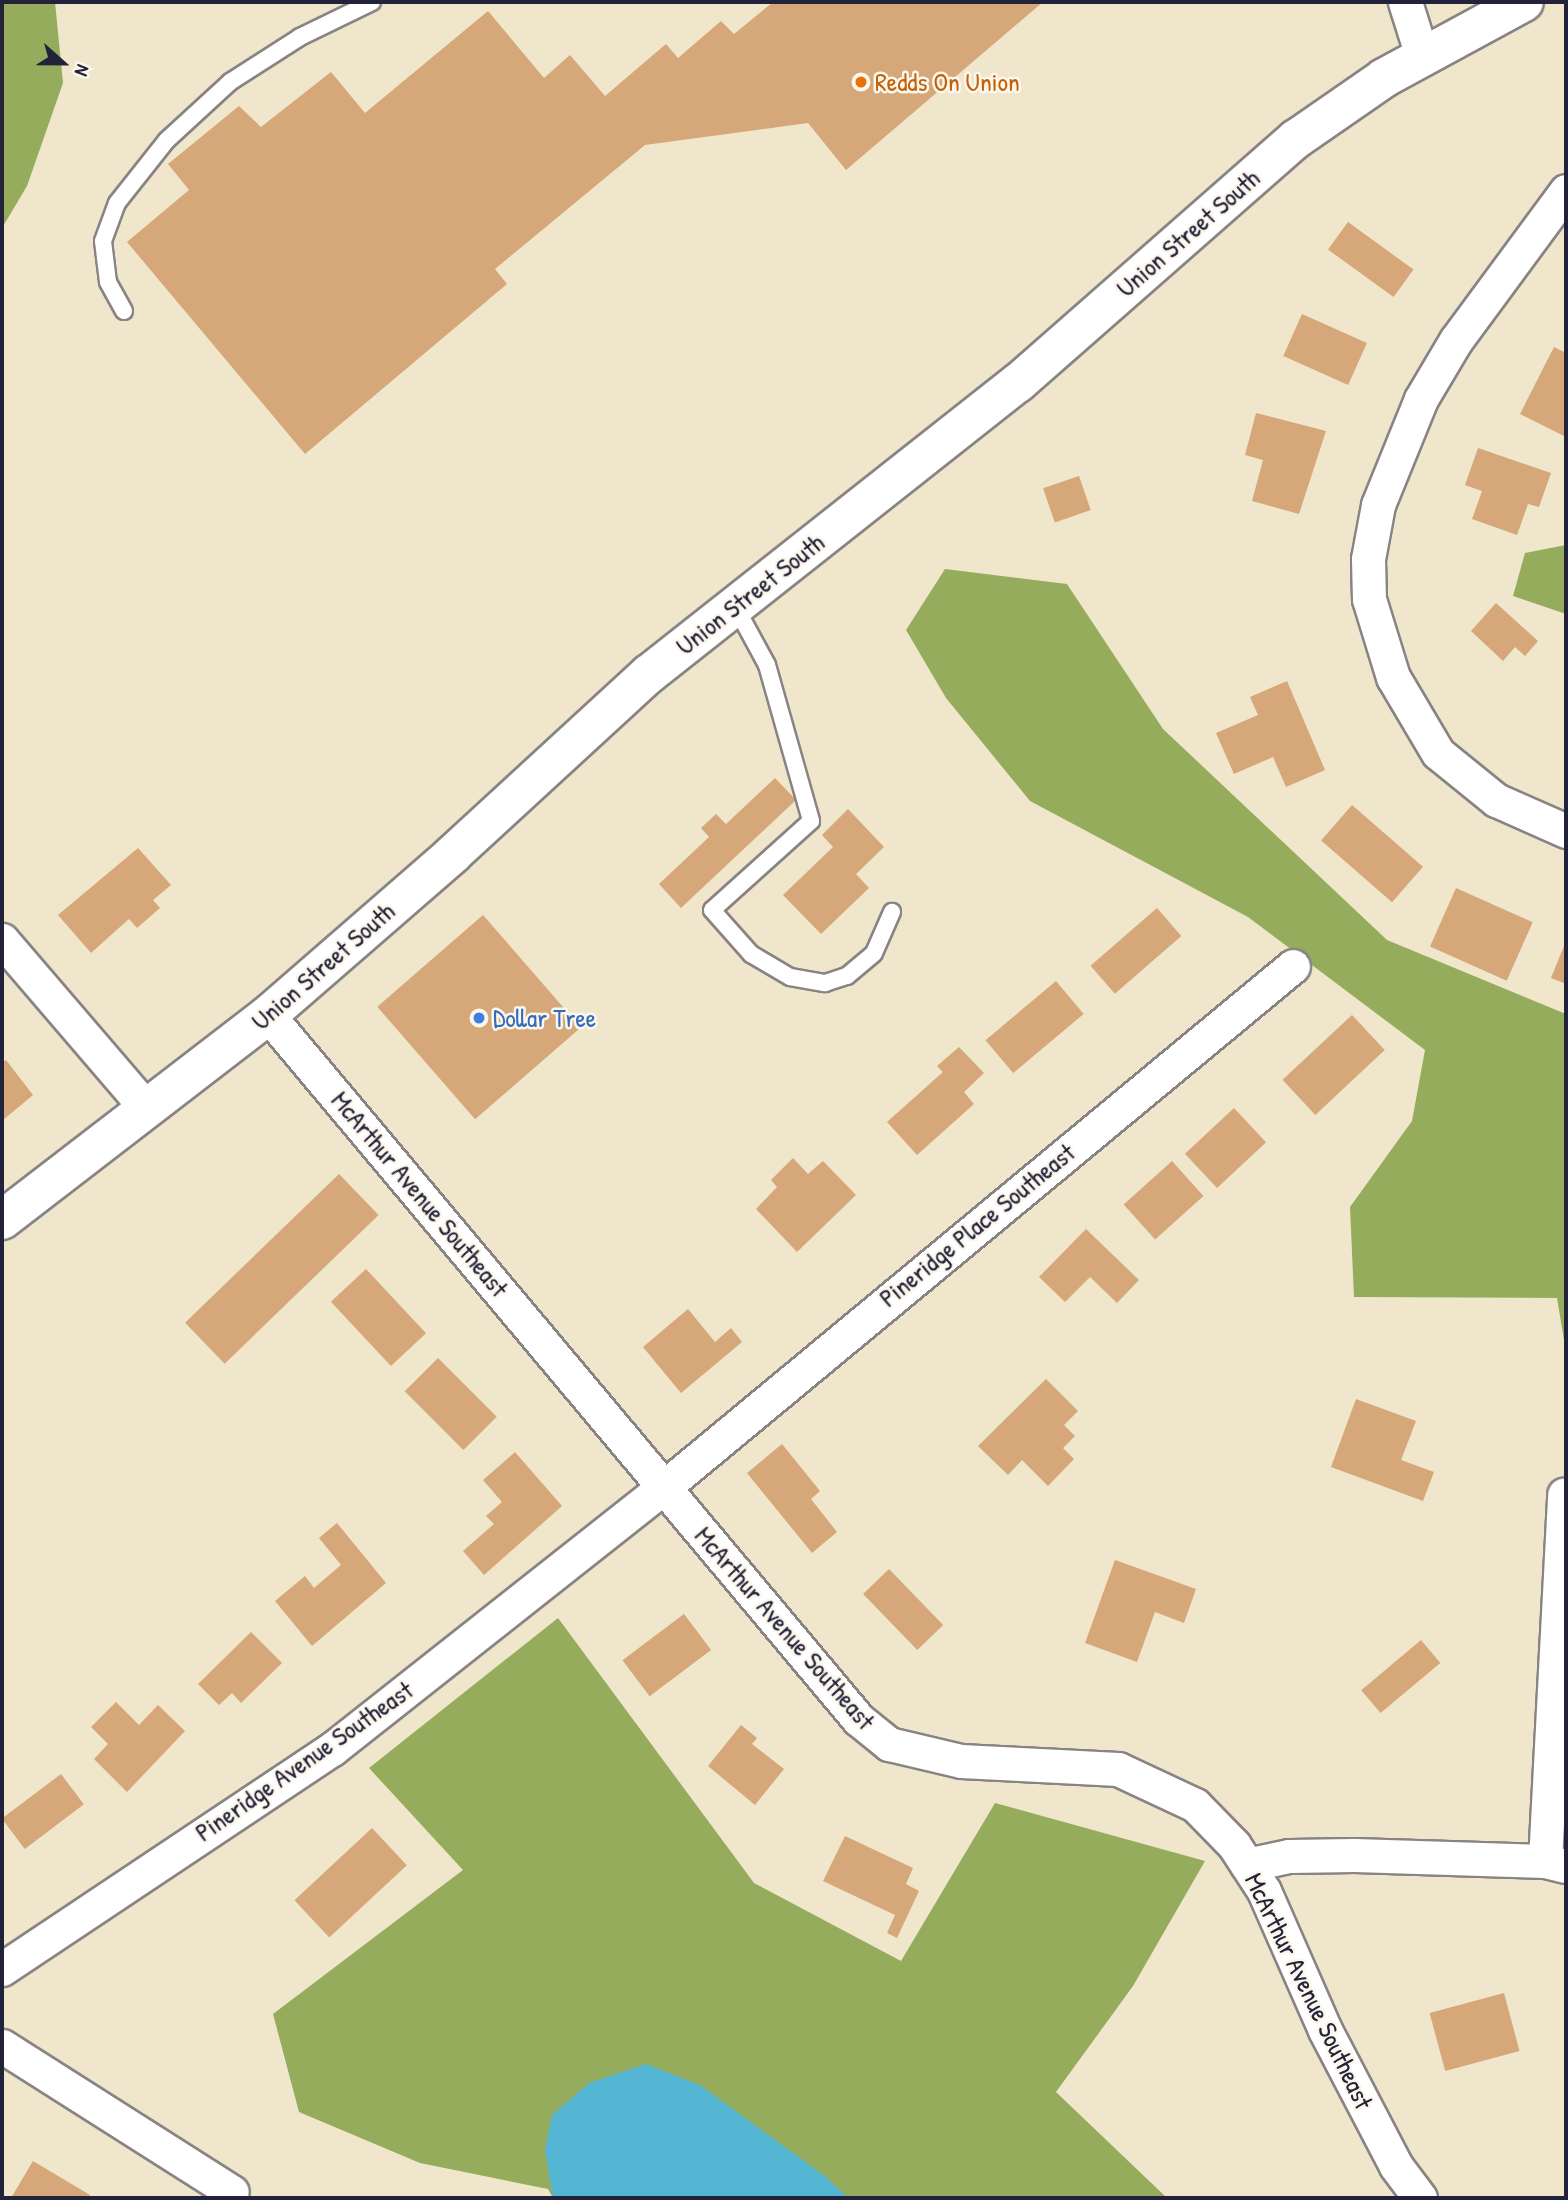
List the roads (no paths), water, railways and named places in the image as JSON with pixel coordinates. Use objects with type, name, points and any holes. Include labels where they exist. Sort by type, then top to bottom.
[{"type":"main road","name":"Union Street South","points":[[2,1220],[268,1015],[453,854],[649,674],[1018,383],[1296,139],[1422,56],[1514,4]]},
{"type":"street","points":[[1405,2],[1422,56]]},
{"type":"street","points":[[1564,198],[1456,340],[1421,399],[1378,505],[1368,559],[1370,599],[1393,677],[1438,753],[1496,800],[1566,831]]},
{"type":"street","points":[[2,940],[147,1109]]},
{"type":"street","name":"Pineridge Place Southeast","points":[[663,1488],[1293,967]]},
{"type":"street","name":"McArthur Avenue Southeast","points":[[268,1015],[858,1719],[889,1744],[961,1761],[1118,1769],[1195,1805],[1247,1865],[1264,1891],[1325,2030],[1396,2166],[1420,2198]]},
{"type":"street","name":"Pineridge Avenue Southeast","points":[[2,1969],[332,1749],[663,1488]]},
{"type":"street","points":[[1247,1865],[1289,1856],[1328,1855],[1556,1863],[1564,1494]]},
{"type":"street","points":[[2,2046],[232,2192]]},
{"type":"lane","points":[[124,311],[108,282],[103,241],[117,203],[167,140],[230,82],[300,37],[372,2]]},
{"type":"lane","points":[[734,606],[767,664],[811,821],[712,910],[751,954],[790,977],[825,983],[847,976],[874,954],[892,912]]},
{"type":"water","points":[[646,2064],[700,2085],[826,2177],[848,2198],[553,2198],[545,2150],[552,2115],[589,2083]]},
{"type":"place","name":"Redds On Union","points":[[861,82]]},
{"type":"place","name":"Dollar Tree","points":[[479,1018]]}]
